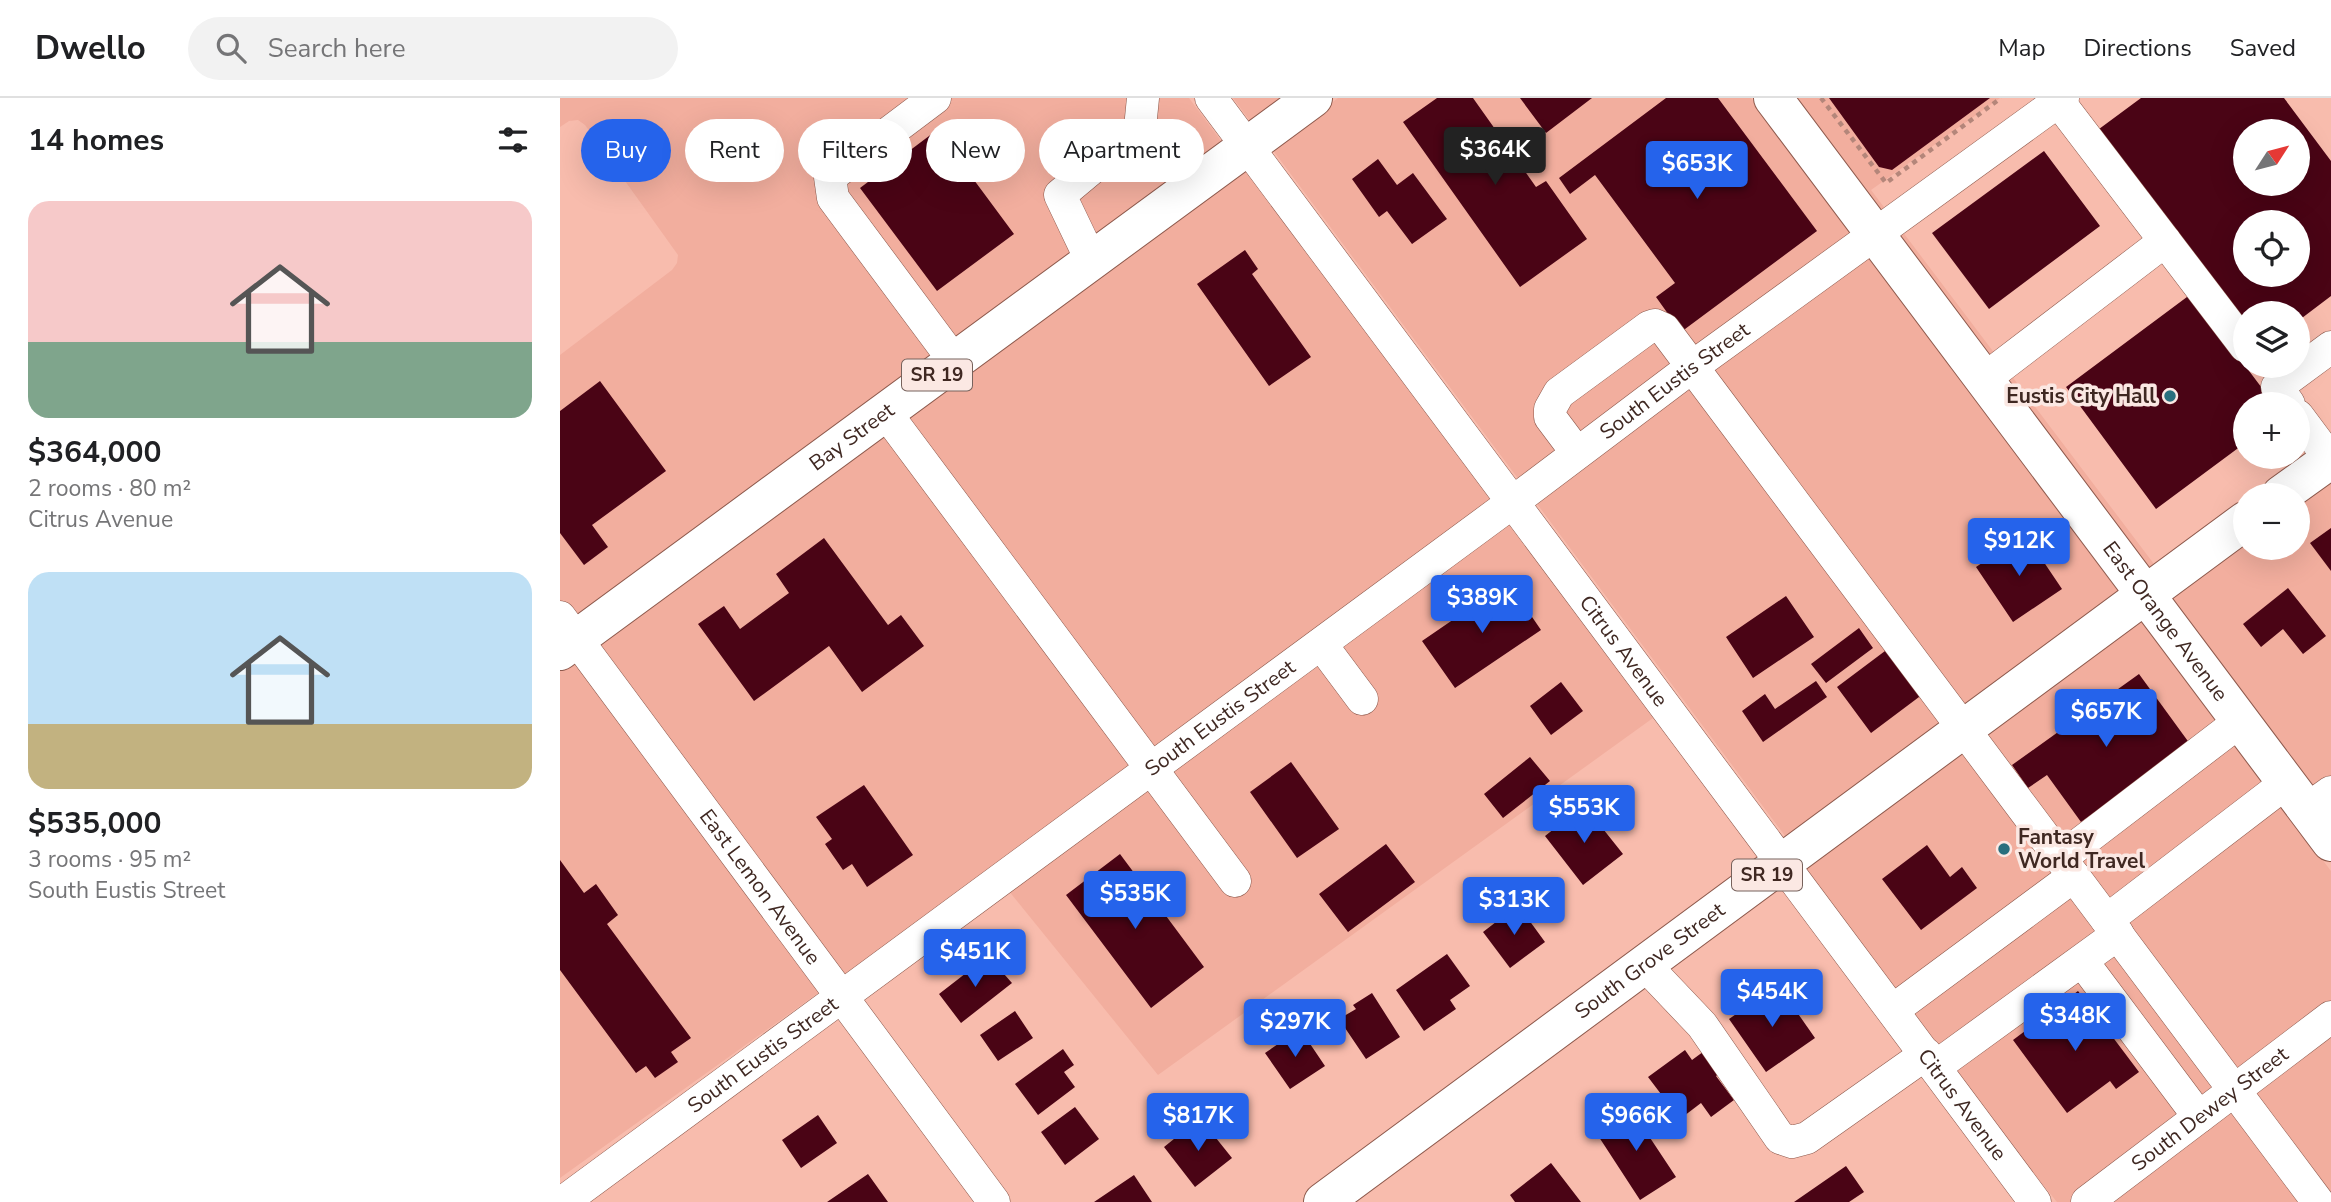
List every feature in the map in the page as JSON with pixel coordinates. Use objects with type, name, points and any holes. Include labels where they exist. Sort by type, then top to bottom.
[{"type":"main road","name":"Bay Street","points":[[565,636],[886,413],[1249,148],[1313,98]]},
{"type":"main road","name":"East Orange Avenue","points":[[1773,98],[2239,722],[2308,795],[2331,842]]},
{"type":"main road","points":[[2297,483],[2330,459]]},
{"type":"main road","name":"SR 19","points":[[2144,596],[2233,531]]},
{"type":"main road","name":"South Grove Street","points":[[1323,1202],[2144,596]]},
{"type":"street","points":[[935,98],[830,177],[833,198],[955,362]]},
{"type":"street","points":[[1091,262],[1060,195],[1140,128],[1143,98]]},
{"type":"street","name":"Citrus Avenue","points":[[1211,98],[2035,1202]]},
{"type":"street","points":[[2059,99],[2233,330]]},
{"type":"street","name":"South Eustis Street","points":[[564,1202],[1692,367],[2059,99]]},
{"type":"street","points":[[1983,380],[2165,241]]},
{"type":"street","points":[[1577,453],[1550,417],[1550,409],[1559,393],[1649,327],[1664,329],[2318,1202]]},
{"type":"street","points":[[2275,386],[2331,346]]},
{"type":"street","points":[[886,413],[1235,881]]},
{"type":"street","points":[[2310,432],[2330,459]]},
{"type":"street","name":"East Lemon Avenue","points":[[565,636],[843,996],[994,1202]]},
{"type":"street","points":[[1321,644],[1362,699]]},
{"type":"street","points":[[1893,1010],[2239,722]]},
{"type":"street","points":[[1645,964],[1702,1025],[1780,1138],[1792,1142],[1807,1138],[1931,1061],[2082,961],[2113,927],[2308,795]]},
{"type":"street","points":[[2082,961],[2199,1117]]},
{"type":"street","name":"South Dewey Street","points":[[2087,1202],[2331,1017]]},
{"type":"path","points":[[1821,98],[1886,183],[2001,98]]},
{"type":"shaded area","points":[[560,98],[1189,98],[1225,146],[1204,161],[1204,119],[1039,119],[1039,182],[1176,182],[560,632],[560,355],[672,270],[678,255],[626,182],[671,182],[671,119],[581,119],[581,122],[569,121],[560,127]]},
{"type":"shaded area","points":[[1233,98],[1288,98],[1253,125]]},
{"type":"shaded area","points":[[1338,98],[1751,98],[2120,594],[1788,840],[1272,149]]},
{"type":"shaded area","points":[[1794,98],[2000,98],[1871,190],[2157,568],[2149,573]]},
{"type":"shaded area","points":[[1244,170],[1653,718],[1158,1075],[991,869],[560,1178],[560,670]]},
{"type":"shaded area","points":[[2331,477],[2331,814],[2167,598],[2233,549],[2233,560],[2310,560],[2310,493]]},
{"type":"shaded area","points":[[2139,618],[2331,871],[2331,1202],[2057,1202],[1792,876]]},
{"type":"building","points":[[1437,98],[1473,98],[1536,187],[1546,181],[1587,239],[1520,287],[1403,122]]},
{"type":"building","points":[[1520,98],[1592,98],[1546,133]]},
{"type":"building","points":[[1666,98],[1718,98],[1817,231],[1681,332],[1656,297],[1675,283],[1595,175],[1570,194],[1559,178]]},
{"type":"building","points":[[1829,98],[1990,98],[1892,170],[1879,167]]},
{"type":"building","points":[[2141,98],[2284,98],[2300,119],[2233,119],[2233,196],[2310,196],[2310,133],[2331,161],[2331,296],[2310,312],[2310,301],[2233,301],[2233,317],[2095,132]]},
{"type":"building","points":[[926,138],[926,182],[976,182],[1014,234],[937,291],[860,188],[868,182],[912,182],[912,149]]},
{"type":"building","points":[[2044,151],[2100,226],[1989,309],[1932,233]]},
{"type":"building","points":[[1378,159],[1397,185],[1413,173],[1447,219],[1412,244],[1387,211],[1379,217],[1352,179]]},
{"type":"building","points":[[1245,250],[1258,269],[1252,274],[1311,357],[1269,386],[1197,284]]},
{"type":"building","name":"Eustis City Hall","points":[[2191,294],[2233,350],[2233,378],[2254,378],[2265,392],[2233,392],[2233,452],[2156,509],[2066,387]]},
{"type":"building","points":[[600,381],[666,471],[592,525],[608,547],[584,565],[560,533],[560,411]]},
{"type":"building","points":[[2331,528],[2331,571],[2310,543]]},
{"type":"building","points":[[2025,534],[2062,589],[2013,622],[1976,567]]},
{"type":"building","points":[[824,538],[888,625],[901,615],[924,646],[862,692],[829,646],[754,701],[698,624],[724,606],[740,629],[789,593],[776,574]]},
{"type":"building","points":[[1508,582],[1541,630],[1455,688],[1422,641]]},
{"type":"building","points":[[2288,588],[2326,636],[2303,654],[2283,629],[2261,647],[2243,624]]},
{"type":"building","points":[[1786,596],[1814,637],[1753,678],[1726,637]]},
{"type":"building","points":[[1859,628],[1873,648],[1826,683],[1811,664]]},
{"type":"building","points":[[1889,648],[1923,694],[1871,733],[1837,687]]},
{"type":"building","points":[[2139,674],[2190,744],[2081,822],[2047,775],[2028,788],[2012,765]]},
{"type":"building","points":[[1816,681],[1827,697],[1763,742],[1742,711],[1765,694],[1775,709]]},
{"type":"building","points":[[1561,682],[1583,711],[1551,735],[1530,706]]},
{"type":"building","points":[[1530,757],[1550,781],[1503,818],[1484,794]]},
{"type":"building","points":[[1291,762],[1339,829],[1297,858],[1250,792]]},
{"type":"building","points":[[864,785],[913,855],[867,887],[852,864],[843,870],[825,844],[832,839],[816,817]]},
{"type":"building","points":[[1584,805],[1623,854],[1583,885],[1545,836]]},
{"type":"building","points":[[1386,844],[1415,882],[1348,932],[1319,894]]},
{"type":"building","points":[[1927,845],[1950,877],[1962,867],[1977,888],[1921,930],[1882,879]]},
{"type":"building","points":[[1120,854],[1204,967],[1151,1008],[1066,895]]},
{"type":"building","points":[[560,860],[584,893],[596,884],[618,915],[607,924],[691,1038],[671,1052],[678,1062],[655,1078],[646,1066],[636,1073],[560,970]]},
{"type":"building","points":[[1518,905],[1545,942],[1510,968],[1483,932]]},
{"type":"building","points":[[1447,954],[1470,986],[1450,1000],[1456,1009],[1424,1031],[1396,990]]},
{"type":"building","points":[[988,956],[1012,983],[961,1023],[939,994]]},
{"type":"building","points":[[1778,985],[1815,1038],[1766,1072],[1729,1019]]},
{"type":"building","points":[[2078,991],[2139,1072],[2116,1089],[2110,1081],[2067,1113],[2013,1040]]},
{"type":"building","points":[[1372,993],[1400,1037],[1366,1059],[1339,1019],[1356,1009],[1353,1005]]},
{"type":"building","points":[[1015,1011],[1033,1038],[998,1061],[980,1035]]},
{"type":"building","points":[[1300,1029],[1325,1066],[1290,1089],[1265,1053]]},
{"type":"building","points":[[1711,1046],[1727,1067],[1716,1076],[1734,1100],[1711,1117],[1701,1103],[1680,1119],[1648,1077],[1685,1050],[1692,1060]]},
{"type":"building","points":[[1063,1049],[1074,1065],[1064,1072],[1075,1087],[1038,1115],[1015,1084]]},
{"type":"building","points":[[1627,1103],[1676,1177],[1640,1200],[1597,1134],[1616,1121],[1611,1113]]},
{"type":"building","points":[[1075,1107],[1099,1139],[1065,1165],[1041,1132]]},
{"type":"building","points":[[818,1115],[837,1143],[801,1168],[782,1140]]},
{"type":"building","points":[[1200,1118],[1232,1158],[1195,1187],[1164,1147]]},
{"type":"building","points":[[1551,1163],[1581,1202],[1515,1202],[1510,1195]]},
{"type":"building","points":[[1846,1166],[1864,1192],[1849,1202],[1794,1202]]},
{"type":"building","points":[[868,1174],[888,1202],[827,1202]]},
{"type":"building","points":[[1134,1175],[1152,1202],[1094,1202]]},
{"type":"place","name":"Eustis City Hall","points":[[2170,396]]},
{"type":"place","name":"Fantasy World Travel","points":[[2004,849]]}]
